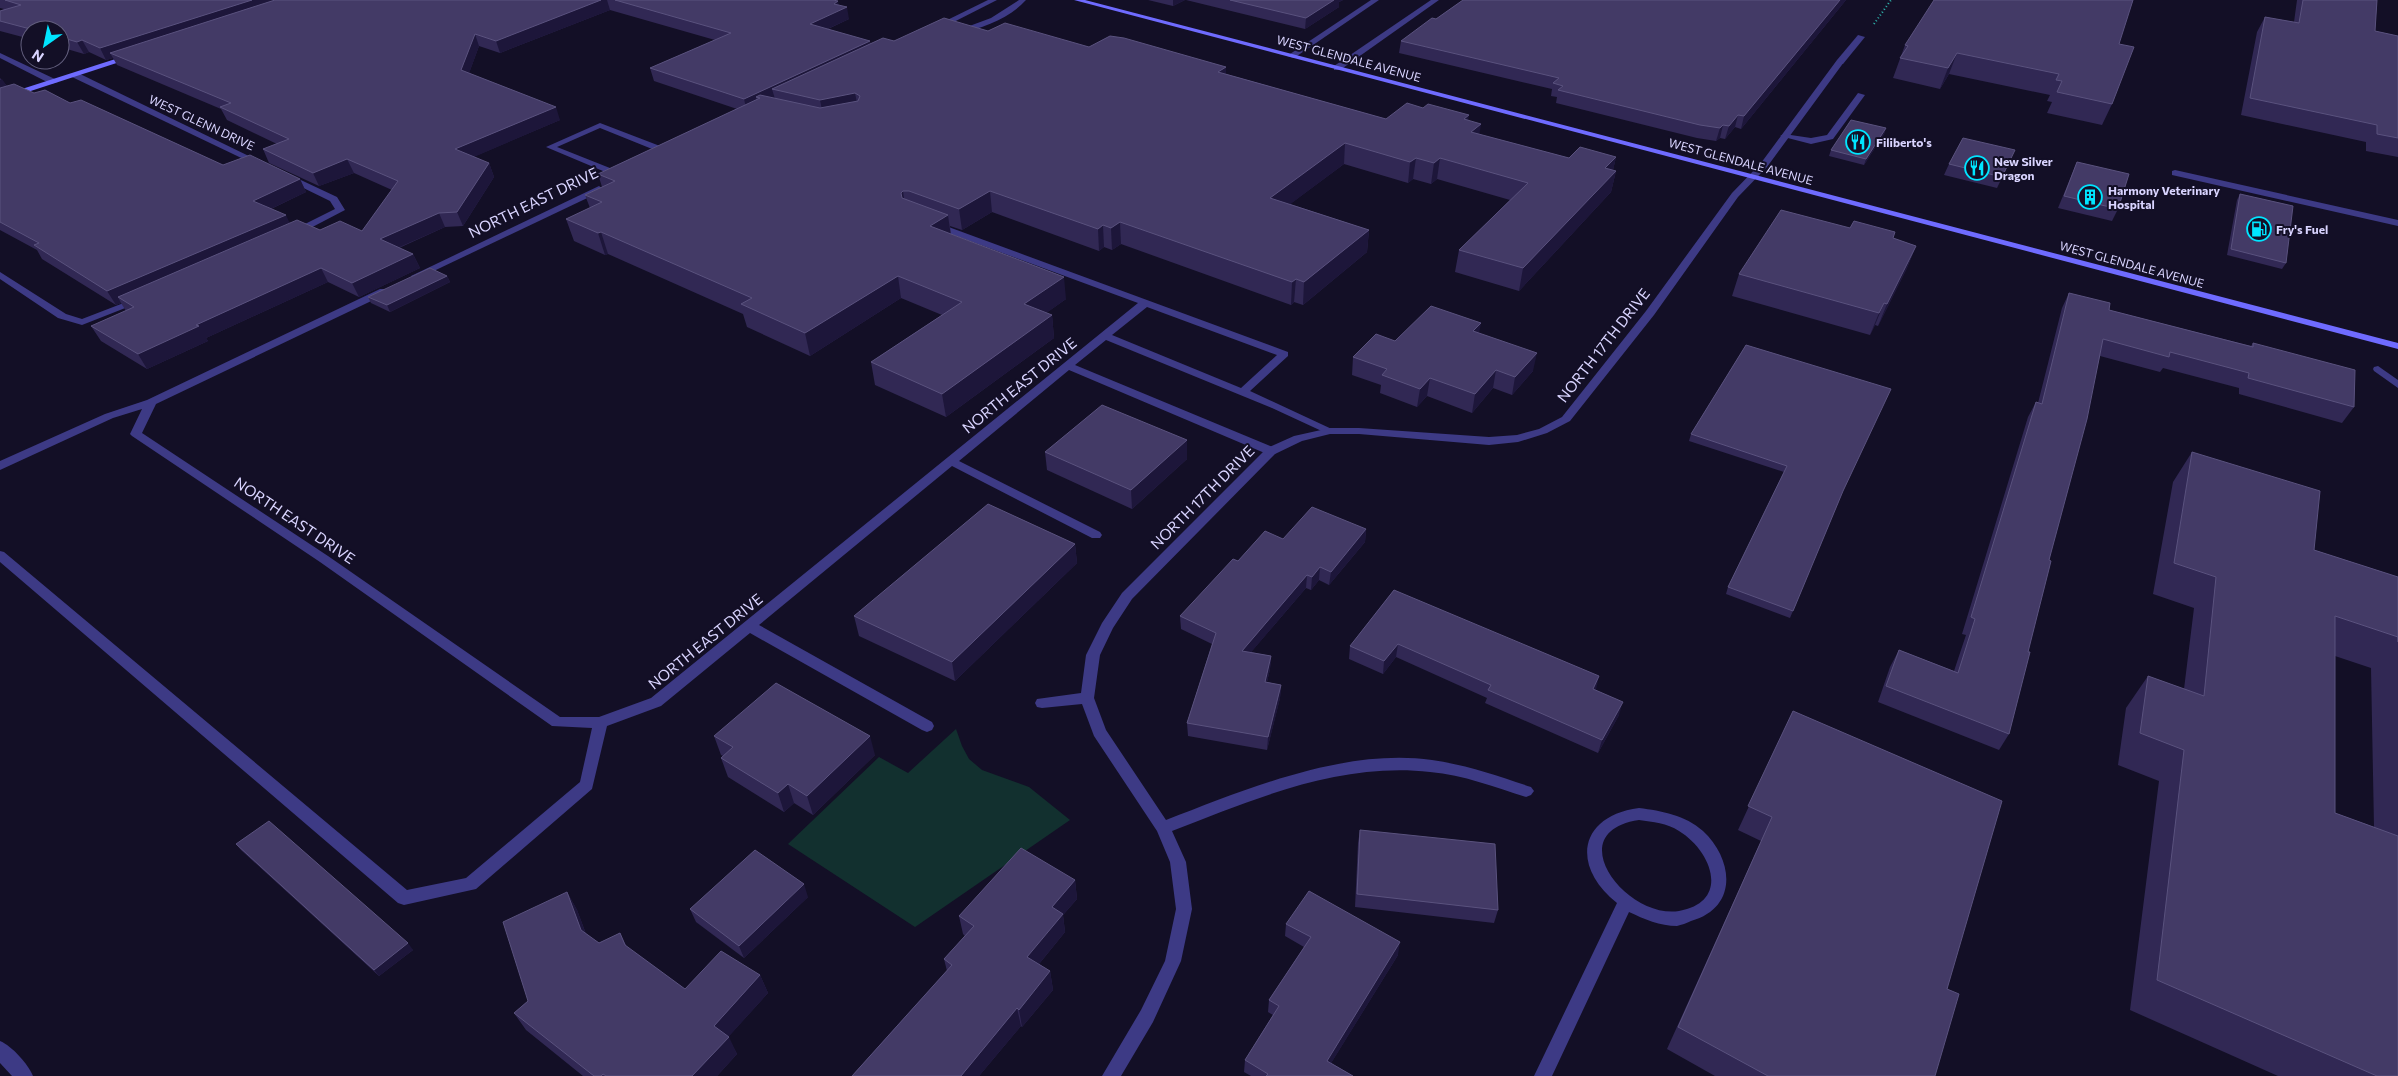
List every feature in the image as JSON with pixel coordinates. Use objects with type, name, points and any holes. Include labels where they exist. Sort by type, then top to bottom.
[{"type":"main road","name":"WEST GLENDALE AVENUE","points":[[1077,0],[2398,346]]},
{"type":"main road","points":[[0,99],[140,54]]},
{"type":"street","points":[[994,0],[928,33],[968,30],[1018,6],[1023,0]]},
{"type":"street","points":[[1291,56],[1376,0]]},
{"type":"street","points":[[1337,68],[1436,0]]},
{"type":"street","points":[[974,10],[988,20]]},
{"type":"street","name":"NORTH 17TH DRIVE","points":[[1111,1076],[1147,1016],[1173,961],[1184,909],[1178,862],[1163,828],[1098,732],[1087,698],[1093,655],[1127,596],[1271,451],[1298,438],[1330,431],[1359,431],[1489,441],[1518,438],[1543,431],[1566,419],[1650,312],[1735,195],[1752,177],[1833,69],[1861,37]]},
{"type":"street","points":[[0,55],[54,82]]},
{"type":"street","name":"WEST GLENN DRIVE","points":[[75,75],[273,170]]},
{"type":"street","points":[[1784,136],[1811,141],[1830,137],[1861,95]]},
{"type":"street","name":"NORTH EAST DRIVE","points":[[656,161],[677,151],[600,125],[550,147],[620,179],[152,402],[136,434],[324,559],[557,722],[600,723],[656,702],[1146,302]]},
{"type":"street","points":[[2175,173],[2398,223]]},
{"type":"street","points":[[281,174],[334,199],[340,210],[287,236]]},
{"type":"street","points":[[928,222],[1284,354],[1243,392]]},
{"type":"street","points":[[0,275],[62,316],[82,322],[113,312],[150,296]]},
{"type":"street","points":[[1104,336],[1243,392],[1330,431]]},
{"type":"street","points":[[1068,366],[1271,451]]},
{"type":"street","points":[[2378,369],[2398,385]]},
{"type":"street","points":[[0,466],[109,416],[152,402]]},
{"type":"street","points":[[951,461],[1096,535]]},
{"type":"street","points":[[0,555],[404,898],[470,884],[587,785],[600,723]]},
{"type":"street","points":[[749,626],[928,726]]},
{"type":"street","points":[[1042,704],[1087,698]]},
{"type":"street","points":[[1163,828],[1286,782],[1334,770],[1385,763],[1433,766],[1479,774],[1526,792]]},
{"type":"street","points":[[1639,814],[1663,817],[1686,827],[1705,843],[1717,862],[1720,883],[1714,900],[1698,913],[1675,918],[1650,915],[1625,904],[1606,886],[1595,866],[1594,846],[1602,829],[1618,818],[1639,814]]},
{"type":"street","points":[[1543,1076],[1625,904]]},
{"type":"street","points":[[0,1050],[24,1076]]},
{"type":"path","points":[[1870,29],[1891,0]]},
{"type":"green space","points":[[956,729],[969,759],[982,770],[1029,787],[1070,820],[915,927],[788,844],[879,757],[908,773]]},
{"type":"building","points":[[5,0],[252,0],[100,48],[82,40],[77,42],[70,40],[70,20],[20,20],[20,26],[0,21],[0,11],[21,5]]},
{"type":"building","points":[[275,0],[601,0],[496,41],[475,34],[461,70],[556,107],[455,149],[489,163],[457,212],[439,213],[380,239],[413,254],[352,283],[321,268],[196,325],[199,326],[138,354],[91,326],[134,307],[118,297],[297,220],[320,230],[340,221],[362,231],[398,181],[347,159],[313,173],[263,149],[289,139],[220,107],[231,103],[110,53]]},
{"type":"building","points":[[615,0],[833,0],[838,1],[834,4],[847,7],[810,24],[870,41],[744,99],[650,68],[731,33]]},
{"type":"building","points":[[1230,0],[1334,0],[1306,18]]},
{"type":"building","points":[[1463,0],[1840,0],[1744,116],[1738,115],[1729,126],[1723,125],[1720,128],[1700,125],[1558,90],[1563,86],[1553,83],[1559,78],[1401,41],[1432,18],[1436,19]]},
{"type":"building","points":[[1934,0],[2133,0],[2119,44],[2134,47],[2112,104],[2057,92],[2062,81],[2056,80],[2059,74],[1957,53],[1948,68],[1900,58],[1908,46],[1905,45]]},
{"type":"building","points":[[2303,0],[2377,0],[2375,31],[2398,36],[2398,138],[2377,134],[2377,125],[2250,98],[2265,17],[2299,23]]},
{"type":"building","points":[[944,18],[988,31],[1005,23],[1089,47],[1110,36],[1124,38],[1226,67],[1218,72],[1386,119],[1407,103],[1423,108],[1428,104],[1469,115],[1464,119],[1481,124],[1471,132],[1569,158],[1580,147],[1616,157],[1605,168],[1616,171],[1523,268],[1459,250],[1528,183],[1440,158],[1434,163],[1416,158],[1410,162],[1345,143],[1270,198],[1369,230],[1304,282],[1296,279],[1292,282],[1120,222],[1111,228],[1103,225],[1098,229],[990,191],[959,209],[909,191],[903,191],[901,193],[902,198],[948,215],[930,226],[1064,277],[1024,304],[1052,315],[942,394],[871,362],[962,302],[898,276],[805,333],[741,304],[752,298],[601,232],[598,233],[566,219],[602,202],[585,195],[615,181],[598,174],[760,98],[756,97],[760,95],[820,108],[858,101],[860,96],[855,93],[820,100],[772,89],[883,38],[894,41]]},
{"type":"building","points":[[14,84],[34,93],[45,90],[70,103],[81,100],[223,165],[250,155],[300,179],[253,201],[286,215],[107,291],[34,245],[39,243],[0,222],[0,88]]},
{"type":"building","name":"Filiberto's","points":[[1851,120],[1886,128],[1866,159],[1831,150]]},
{"type":"building","points":[[1963,138],[2015,150],[2002,177],[1949,164]]},
{"type":"building","name":"Harmony Veterinary Hospital","points":[[2077,162],[2129,174],[2118,209],[2064,196]]},
{"type":"building","points":[[2240,194],[2293,206],[2286,263],[2231,249]]},
{"type":"building","points":[[1781,210],[1850,228],[1854,221],[1895,232],[1893,238],[1916,246],[1887,304],[1884,303],[1879,313],[1739,274]]},
{"type":"building","points":[[430,268],[447,276],[387,305],[368,297]]},
{"type":"building","points":[[2069,293],[2110,303],[2109,310],[2253,347],[2253,343],[2355,370],[2354,407],[2248,378],[2249,373],[2170,352],[2169,357],[2103,339],[2087,419],[2049,560],[2051,561],[2009,734],[1886,686],[1899,650],[1958,673],[1975,619],[1971,617],[2036,402],[2042,404]]},
{"type":"building","points":[[1431,306],[1481,323],[1473,331],[1537,353],[1515,377],[1496,370],[1475,394],[1430,378],[1420,389],[1382,375],[1387,369],[1353,357],[1376,334],[1395,341]]},
{"type":"building","points":[[1746,345],[1891,389],[1843,491],[1793,611],[1728,587],[1787,466],[1691,434]]},
{"type":"building","points":[[1102,405],[1187,440],[1131,490],[1045,452]]},
{"type":"building","points":[[2192,452],[2320,491],[2314,550],[2398,577],[2398,637],[2335,616],[2335,813],[2398,836],[2398,1076],[2377,1076],[2157,980],[2184,750],[2140,733],[2148,676],[2204,696],[2216,577],[2174,563]]},
{"type":"building","points":[[988,504],[1075,544],[952,662],[854,616]]},
{"type":"building","points":[[1312,507],[1366,529],[1331,572],[1320,567],[1312,577],[1307,575],[1242,651],[1271,656],[1265,682],[1281,685],[1268,737],[1187,723],[1216,633],[1180,616],[1233,559],[1238,561],[1265,531],[1283,539]]},
{"type":"building","points":[[1394,590],[1599,676],[1593,689],[1623,702],[1602,740],[1488,690],[1491,685],[1398,644],[1384,661],[1350,646]]},
{"type":"building","points":[[776,683],[870,736],[807,796],[788,784],[778,793],[721,758],[733,747],[714,736]]},
{"type":"building","points":[[1793,711],[2002,801],[1947,989],[1959,994],[1935,1076],[1768,1076],[1678,1027],[1772,817],[1748,806]]},
{"type":"building","points":[[269,821],[408,943],[374,970],[236,844]]},
{"type":"building","points":[[1360,830],[1495,844],[1498,910],[1357,894]]},
{"type":"building","points":[[1021,848],[1075,880],[1052,907],[1063,914],[1027,957],[1050,971],[1019,1010],[1017,1008],[961,1076],[852,1076],[952,965],[944,959],[974,926],[959,916]]},
{"type":"building","points":[[755,850],[804,884],[739,946],[690,909]]},
{"type":"building","points":[[1309,891],[1400,942],[1327,1061],[1353,1076],[1266,1076],[1268,1074],[1245,1060],[1279,1006],[1269,1000],[1311,937],[1286,924]]},
{"type":"building","points":[[567,892],[581,930],[599,943],[620,933],[625,945],[685,989],[721,951],[760,975],[714,1026],[729,1037],[692,1076],[606,1076],[603,1074],[601,1076],[594,1076],[514,1013],[528,1001],[503,922]]},
{"type":"place","name":"Filiberto's","points":[[1858,142]]},
{"type":"place","name":"New Silver Dragon","points":[[1977,168]]},
{"type":"place","name":"Harmony Veterinary Hospital","points":[[2090,197]]},
{"type":"place","name":"Fry's Fuel","points":[[2259,229]]}]
